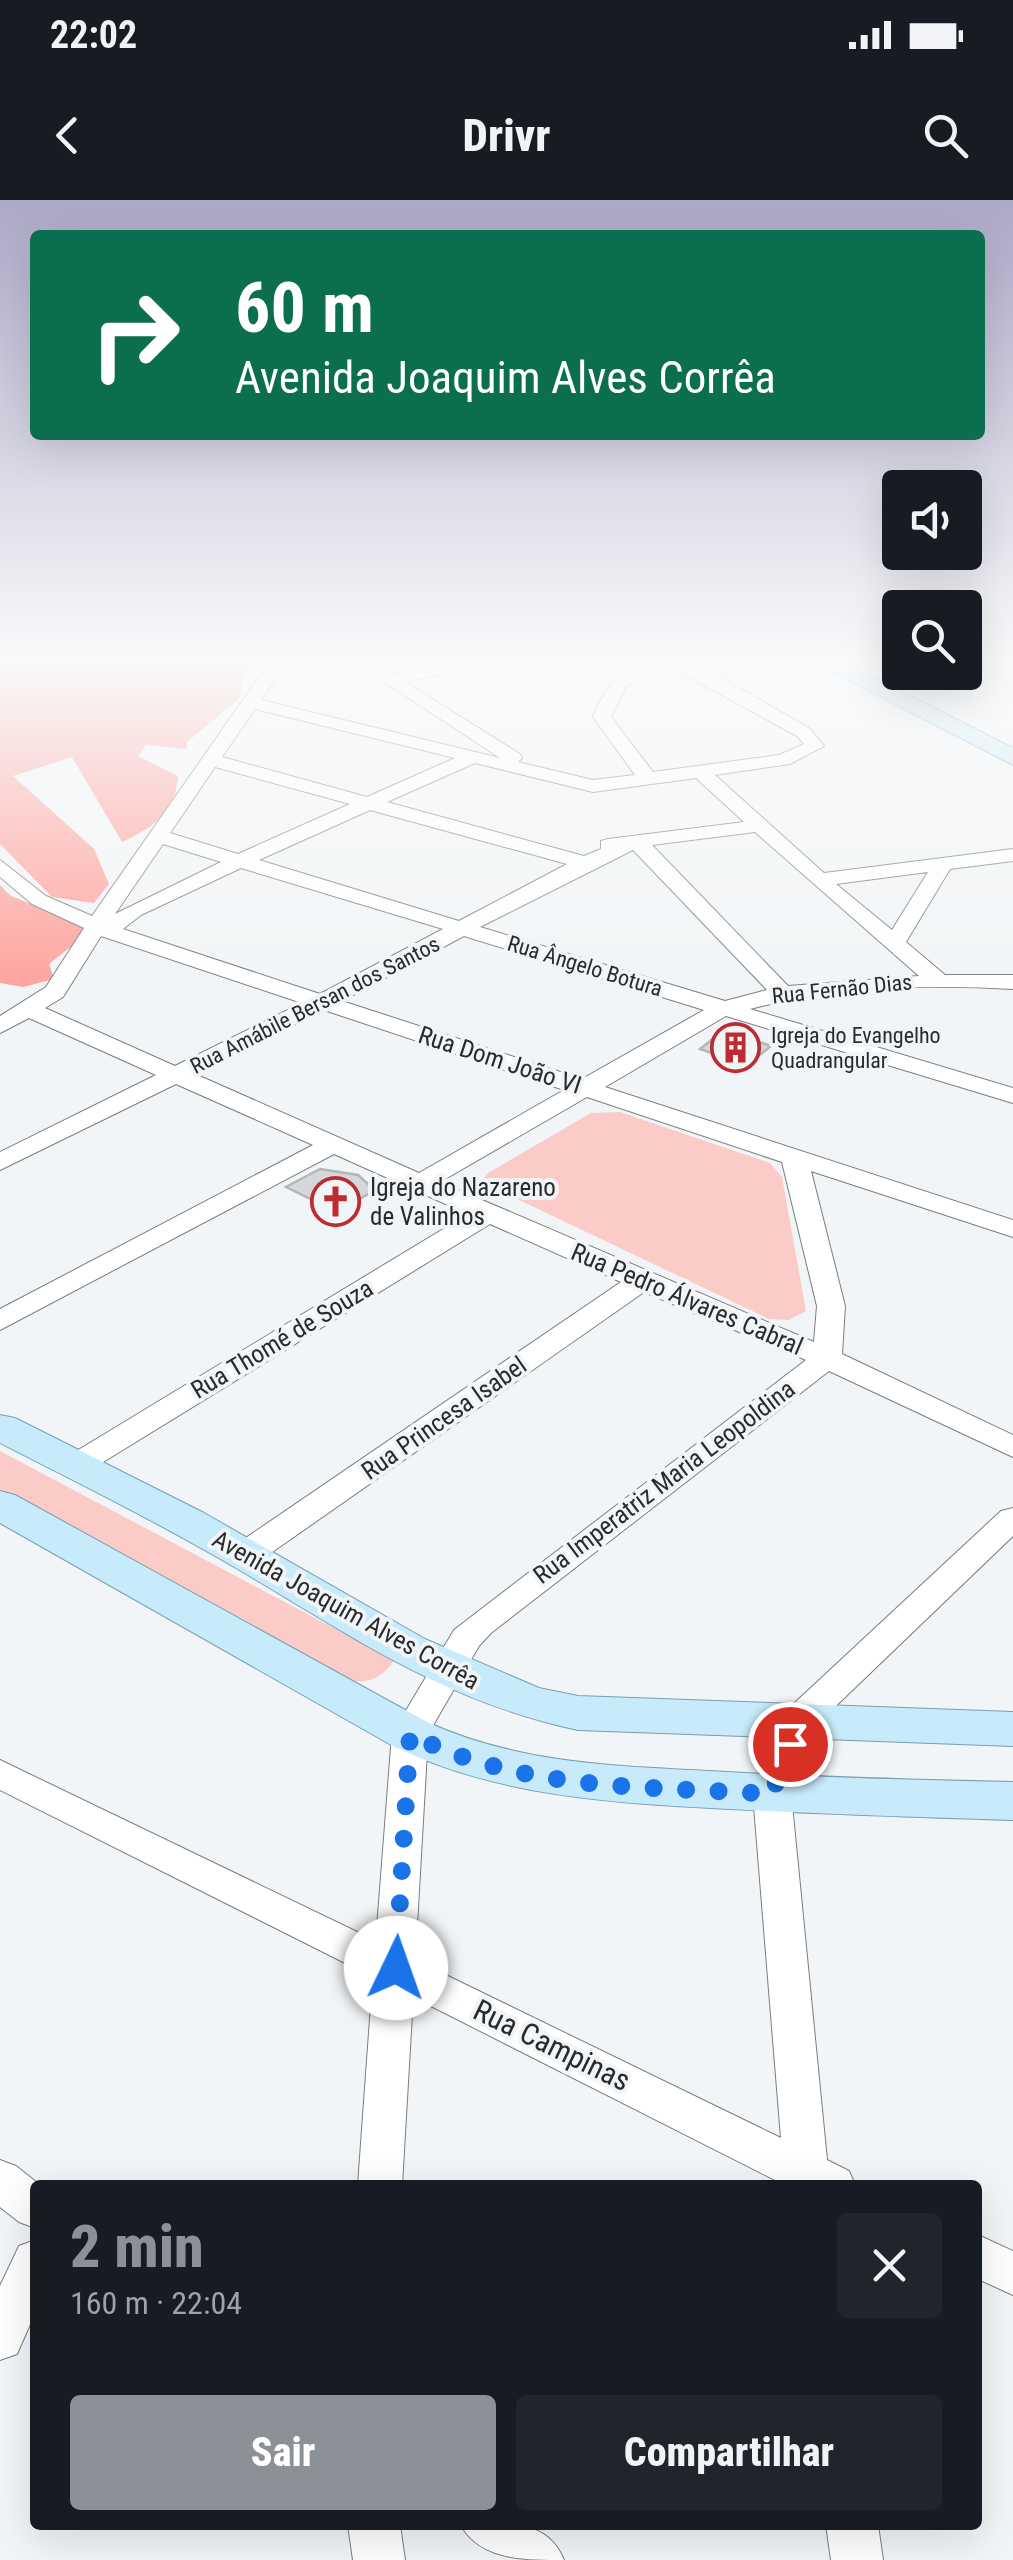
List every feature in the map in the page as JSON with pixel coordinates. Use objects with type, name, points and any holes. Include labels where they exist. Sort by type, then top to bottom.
[{"type":"main road","name":"Avenida Joaquim Alves Corrêa","points":[[0,1427],[246,1554],[447,1670],[509,1698],[578,1713],[1013,1730]]},
{"type":"main road","points":[[0,1505],[444,1752],[516,1774],[772,1794],[1013,1801]]},
{"type":"street","points":[[0,1026],[55,992],[102,928],[204,770]]},
{"type":"street","points":[[248,770],[584,863]]},
{"type":"street","points":[[102,928],[240,860],[371,804],[433,770]]},
{"type":"street","points":[[532,770],[593,786],[714,770]]},
{"type":"street","points":[[641,770],[648,779]]},
{"type":"street","points":[[701,772],[938,981]]},
{"type":"street","points":[[549,852],[758,826]]},
{"type":"street","name":"Rua Ângelo Botura","points":[[158,836],[1013,1096]]},
{"type":"street","points":[[633,844],[782,993]]},
{"type":"street","name":"Rua Amábile Bersan dos Santos","points":[[0,1162],[465,929],[584,863],[633,844]]},
{"type":"street","points":[[819,880],[1013,855]]},
{"type":"street","points":[[894,944],[944,862]]},
{"type":"street","name":"Rua Dom João VI","points":[[0,866],[40,900],[102,928],[1013,1228]]},
{"type":"street","name":"Rua Fernão Dias","points":[[420,1182],[722,1008],[782,993],[938,981],[1013,982]]},
{"type":"street","name":"Rua Pedro Álvares Cabral","points":[[29,1010],[642,1282],[827,1358],[1013,1447]]},
{"type":"street","points":[[0,1322],[336,1144]]},
{"type":"street","points":[[794,1157],[830,1306],[827,1358]]},
{"type":"street","name":"Rua Thomé de Souza","points":[[76,1465],[488,1213]]},
{"type":"street","name":"Rua Princesa Isabel","points":[[246,1554],[642,1282]]},
{"type":"street","name":"Rua Imperatriz Maria Leopoldina","points":[[410,1734],[466,1638],[510,1598],[827,1358]]},
{"type":"street","points":[[815,2180],[772,1794],[800,1719],[1013,1518]]},
{"type":"street","points":[[380,2180],[410,1734]]},
{"type":"street","name":"Rua Campinas","points":[[0,1774],[815,2180]]},
{"type":"street","points":[[0,2180],[30,2204]]},
{"type":"street","points":[[982,2258],[1013,2274]]},
{"type":"street","points":[[0,2338],[30,2272]]},
{"type":"street","points":[[375,2530],[379,2560]]},
{"type":"street","points":[[495,2530],[538,2560]]},
{"type":"street","points":[[853,2530],[857,2560]]},
{"type":"shaded area","points":[[0,770],[31,770],[13,776],[94,849],[109,884],[94,903],[52,897],[0,844]]},
{"type":"shaded area","points":[[80,770],[166,770],[178,776],[168,809],[144,831],[122,842]]},
{"type":"shaded area","points":[[0,885],[11,896],[83,925],[83,937],[49,964],[54,979],[23,987],[0,983]]},
{"type":"shaded area","points":[[620,1112],[770,1163],[782,1177],[806,1311],[789,1320],[769,1319],[481,1182],[488,1173],[591,1113]]},
{"type":"shaded area","points":[[0,1451],[394,1660],[376,1678],[352,1681],[0,1492]]},
{"type":"building","name":"Igreja do Evangelho Quadrangular","points":[[724,1030],[771,1046],[747,1065],[700,1049]]},
{"type":"building","name":"Igreja do Nazareno de Valinhos","points":[[320,1169],[358,1175],[375,1190],[337,1212],[286,1187]]},
{"type":"place","name":"Igreja do Evangelho Quadrangular","points":[[736,1048]]},
{"type":"place","name":"Igreja do Nazareno de Valinhos","points":[[335,1201]]},
{"type":"route","points":[[396,1968],[410,1734],[444,1752],[516,1774],[772,1794],[790,1744]]}]
